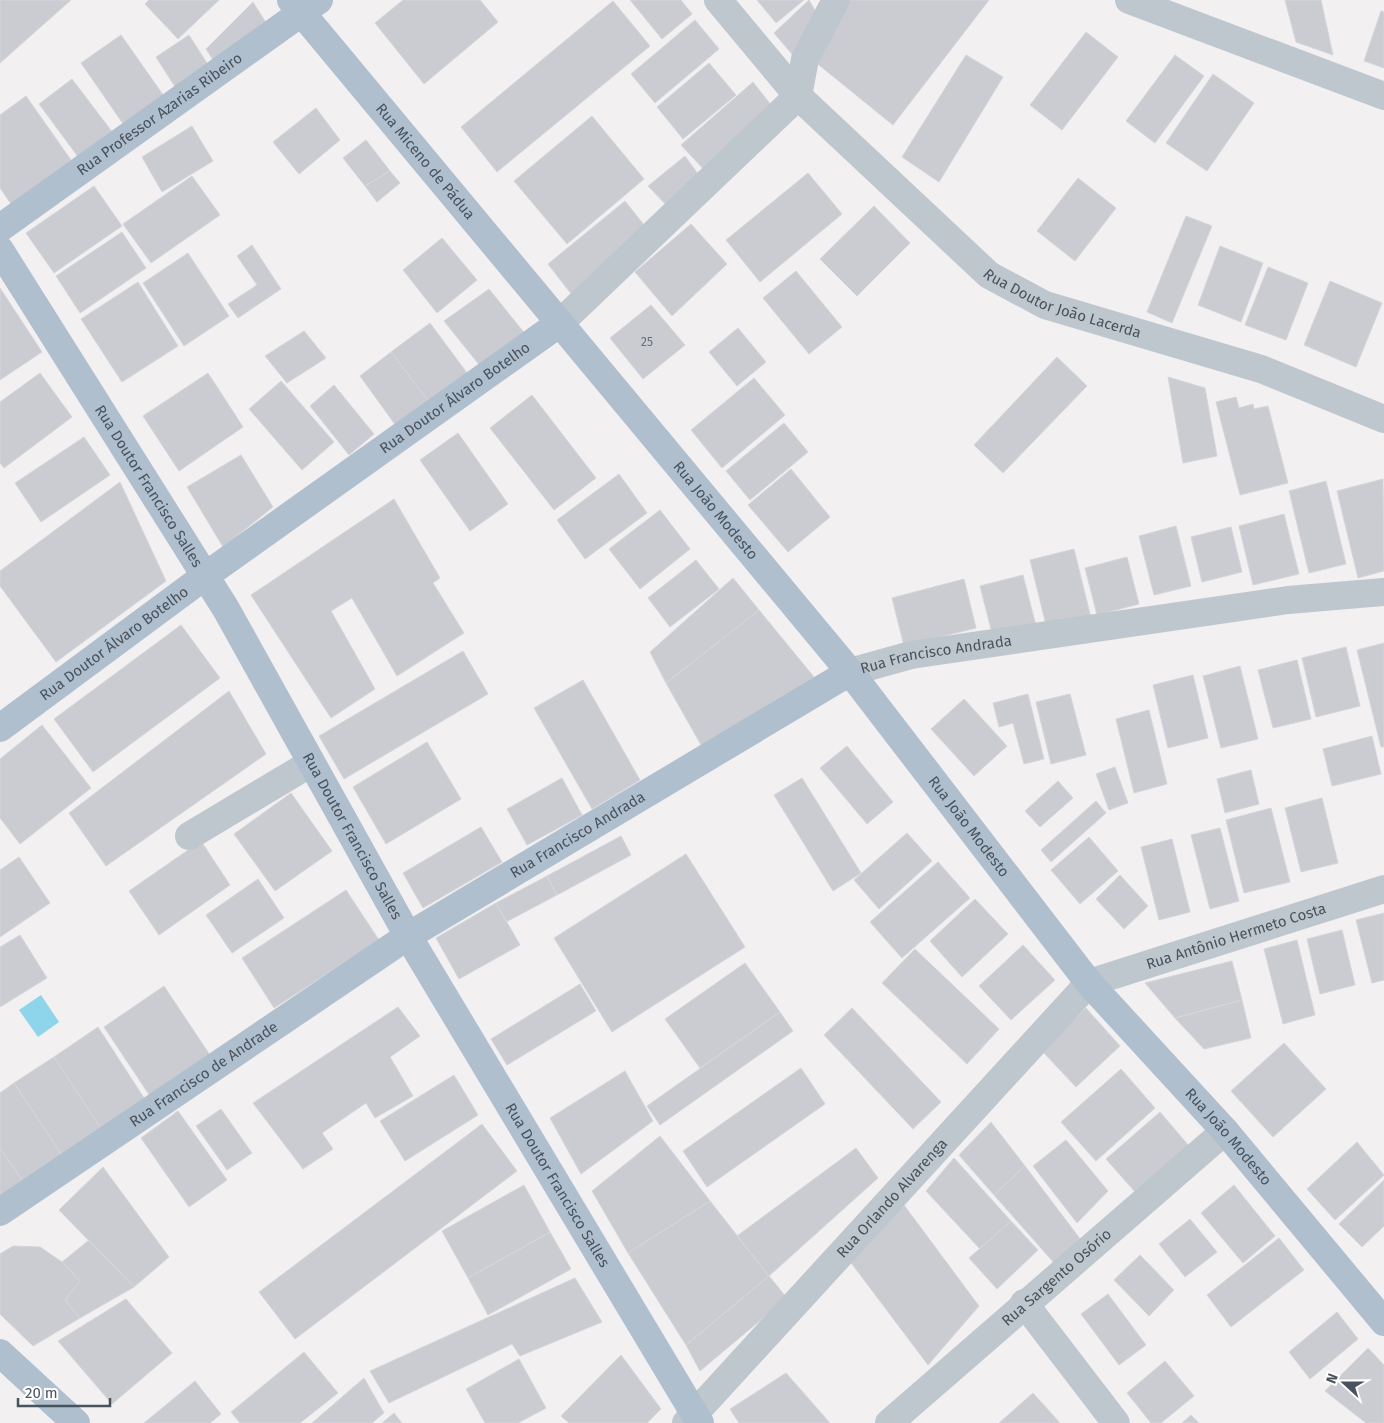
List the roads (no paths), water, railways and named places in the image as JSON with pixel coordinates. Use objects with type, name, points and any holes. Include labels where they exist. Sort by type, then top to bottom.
[{"type":"main road","name":"Rua Professor Azarias Ribeiro","points":[[0,228],[304,5]]},
{"type":"main road","name":"Rua Miceno de Pádua","points":[[304,5],[560,323]]},
{"type":"main road","name":"Rua Doutor Francisco Salles","points":[[0,250],[226,609],[408,936],[694,1420]]},
{"type":"main road","name":"Rua Doutor Álvaro Botelho","points":[[0,728],[205,576],[560,323]]},
{"type":"main road","name":"Rua João Modesto","points":[[560,323],[850,672],[1090,983],[1225,1131],[1384,1322]]},
{"type":"main road","name":"Rua Francisco Andrada","points":[[408,936],[850,672]]},
{"type":"main road","name":"Rua Francisco de Andrade","points":[[0,1212],[408,936]]},
{"type":"main road","points":[[0,1353],[76,1423]]},
{"type":"street","name":"Rua Doutor João Lacerda","points":[[718,0],[798,96],[989,275],[1045,305],[1261,370],[1384,419]]},
{"type":"street","points":[[798,96],[805,59],[836,0]]},
{"type":"street","points":[[1129,0],[1171,8],[1384,96]]},
{"type":"street","name":"Rua Doutor Álvaro Botelho","points":[[560,323],[798,96]]},
{"type":"street","name":"Rua Francisco Andrada","points":[[850,672],[921,654],[1288,600],[1384,592]]},
{"type":"street","points":[[189,836],[311,763]]},
{"type":"street","name":"Rua Antônio Hermeto Costa","points":[[1090,983],[1384,889]]},
{"type":"street","name":"Rua Orlando Alvarenga","points":[[694,1420],[1090,983]]},
{"type":"street","name":"Rua Sargento Osório","points":[[889,1423],[1024,1303],[1225,1131]]},
{"type":"street","points":[[1024,1303],[1116,1423]]},
{"type":"water","points":[[41,995],[59,1022],[38,1037],[19,1010]]}]
